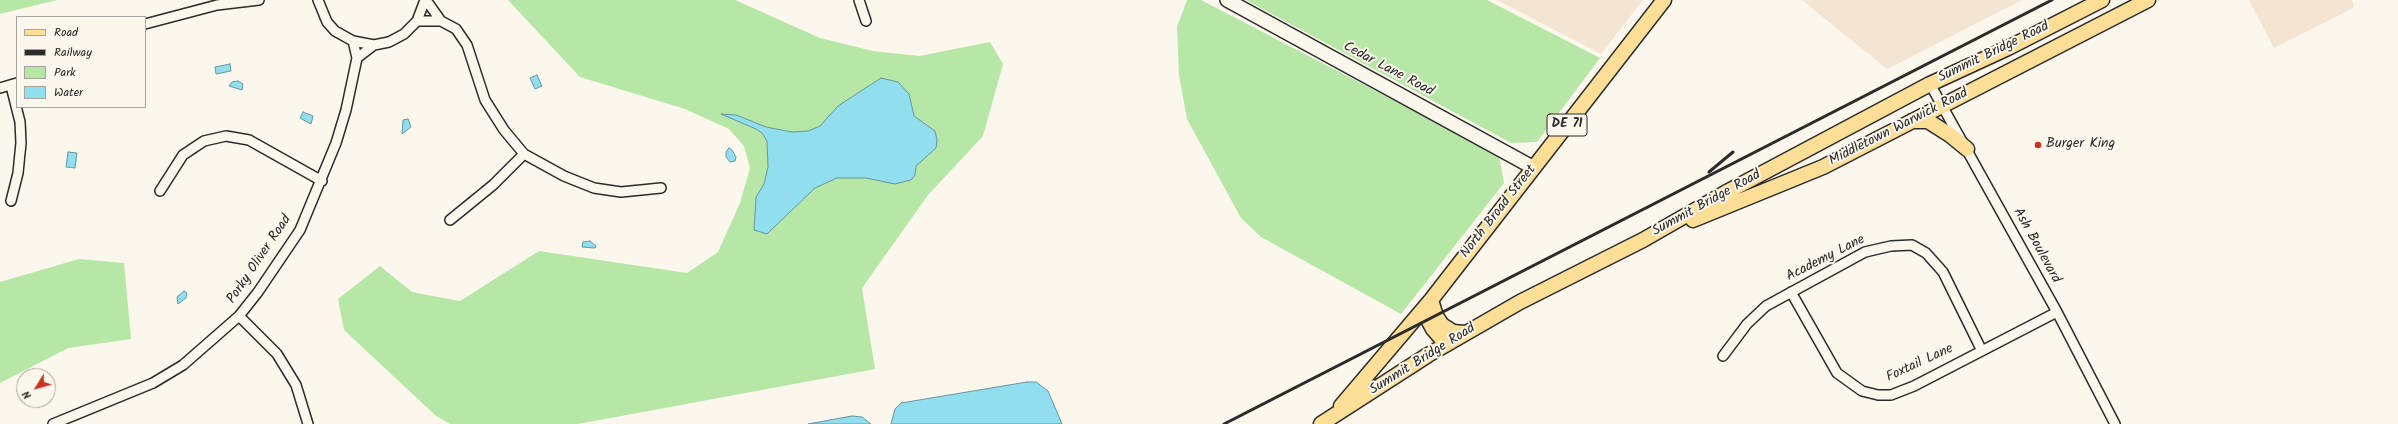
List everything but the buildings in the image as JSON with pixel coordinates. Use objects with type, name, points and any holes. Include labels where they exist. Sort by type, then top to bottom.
[{"type":"main road","name":"North Broad Street","points":[[1325,422],[1369,374],[1427,304],[1664,0]]},
{"type":"main road","name":"Summit Bridge Road","points":[[1325,422],[1446,344],[1520,302],[1643,240],[1725,193],[1930,84],[2008,48],[2102,0]]},
{"type":"main road","name":"Middletown Warwick Road","points":[[1643,240],[1823,167],[2148,0]]},
{"type":"main road","points":[[1911,121],[1928,121],[1950,135],[1967,149]]},
{"type":"main road","points":[[1427,304],[1433,310],[1442,325],[1453,332],[1465,333]]},
{"type":"main road","points":[[1427,304],[1433,329],[1446,344]]},
{"type":"street","points":[[146,24],[217,5],[259,0]]},
{"type":"street","points":[[309,0],[319,2],[332,27],[353,41],[374,45]]},
{"type":"street","points":[[357,58],[374,45],[397,38],[417,21],[426,0]]},
{"type":"street","points":[[426,0],[441,21],[456,29],[468,45],[485,100],[504,130],[524,154],[564,176],[594,188],[621,192],[661,188]]},
{"type":"street","points":[[859,0],[866,20]]},
{"type":"street","name":"Cedar Lane Road","points":[[1227,0],[1534,168]]},
{"type":"street","points":[[417,21],[441,21]]},
{"type":"street","name":"Porky Oliver Road","points":[[53,424],[153,383],[199,352],[239,316],[258,292],[300,230],[322,181],[346,110],[357,58],[353,41]]},
{"type":"street","name":"Ash Boulevard","points":[[1930,84],[1943,104],[2057,312],[2115,424]]},
{"type":"street","points":[[0,88],[14,85],[16,97]]},
{"type":"street","points":[[11,201],[18,173],[21,143],[18,108]]},
{"type":"street","points":[[160,191],[183,155],[204,141],[226,136],[249,140],[322,181]]},
{"type":"street","points":[[450,220],[492,185],[524,154]]},
{"type":"street","name":"Academy Lane","points":[[1723,356],[1747,324],[1766,306],[1865,252],[1892,246],[1912,245],[1926,253],[1943,272],[1981,349]]},
{"type":"street","name":"Foxtail Lane","points":[[1791,292],[1837,373],[1862,391],[1878,395],[1891,395],[1914,386],[1981,349],[2057,312]]},
{"type":"street","points":[[239,316],[277,354],[296,385],[308,424]]},
{"type":"shaded area","points":[[1497,0],[1643,0],[1601,54]]},
{"type":"shaded area","points":[[1802,0],[2022,0],[1887,69]]},
{"type":"shaded area","points":[[2249,0],[2352,0],[2354,5],[2353,8],[2274,48]]},
{"type":"green space","points":[[0,0],[57,0],[0,14]]},
{"type":"green space","points":[[508,0],[735,0],[820,38],[873,51],[919,56],[990,42],[1003,64],[983,136],[928,195],[862,288],[875,369],[578,424],[450,424],[435,415],[344,330],[338,299],[380,266],[412,292],[460,301],[539,251],[687,273],[718,252],[740,203],[750,168],[744,146],[729,129],[685,109],[580,77]]},
{"type":"green space","points":[[1187,0],[1201,0],[1499,155],[1504,183],[1401,314],[1261,237],[1241,218],[1187,119],[1179,75],[1177,27]]},
{"type":"green space","points":[[1246,0],[1487,0],[1600,58],[1537,142],[1511,143]]},
{"type":"green space","points":[[79,259],[124,263],[131,339],[68,348],[29,368],[16,368],[16,375],[0,383],[0,282]]},
{"type":"water","points":[[230,64],[231,71],[216,74],[215,67]]},
{"type":"water","points":[[537,75],[542,86],[535,89],[530,78]]},
{"type":"water","points":[[881,78],[898,82],[909,94],[914,116],[935,131],[937,140],[936,148],[916,166],[915,175],[911,180],[895,184],[866,178],[837,178],[815,188],[767,234],[754,230],[756,197],[764,184],[768,167],[767,141],[762,133],[756,129],[721,114],[736,115],[766,127],[792,132],[808,131],[820,126],[838,106]]},
{"type":"water","points":[[238,81],[243,84],[242,90],[229,86],[232,82]]},
{"type":"water","points":[[303,112],[313,116],[311,124],[300,118]]},
{"type":"water","points":[[408,119],[411,127],[402,134],[403,120]]},
{"type":"water","points":[[729,148],[736,157],[735,161],[730,162],[726,157],[726,152]]},
{"type":"water","points":[[68,152],[77,153],[75,168],[66,167]]},
{"type":"water","points":[[590,241],[596,246],[595,248],[582,247],[583,242]]},
{"type":"water","points":[[184,291],[187,293],[186,298],[178,304],[177,297]]},
{"type":"water","points":[[1027,382],[1036,382],[1048,391],[1062,424],[891,424],[895,409],[901,403]]},
{"type":"water","points":[[852,416],[862,417],[871,424],[808,424]]},
{"type":"railway","points":[[1224,424],[2052,0]]},
{"type":"railway","points":[[1709,172],[1733,152]]},
{"type":"place","name":"Burger King","points":[[2038,145]]}]
